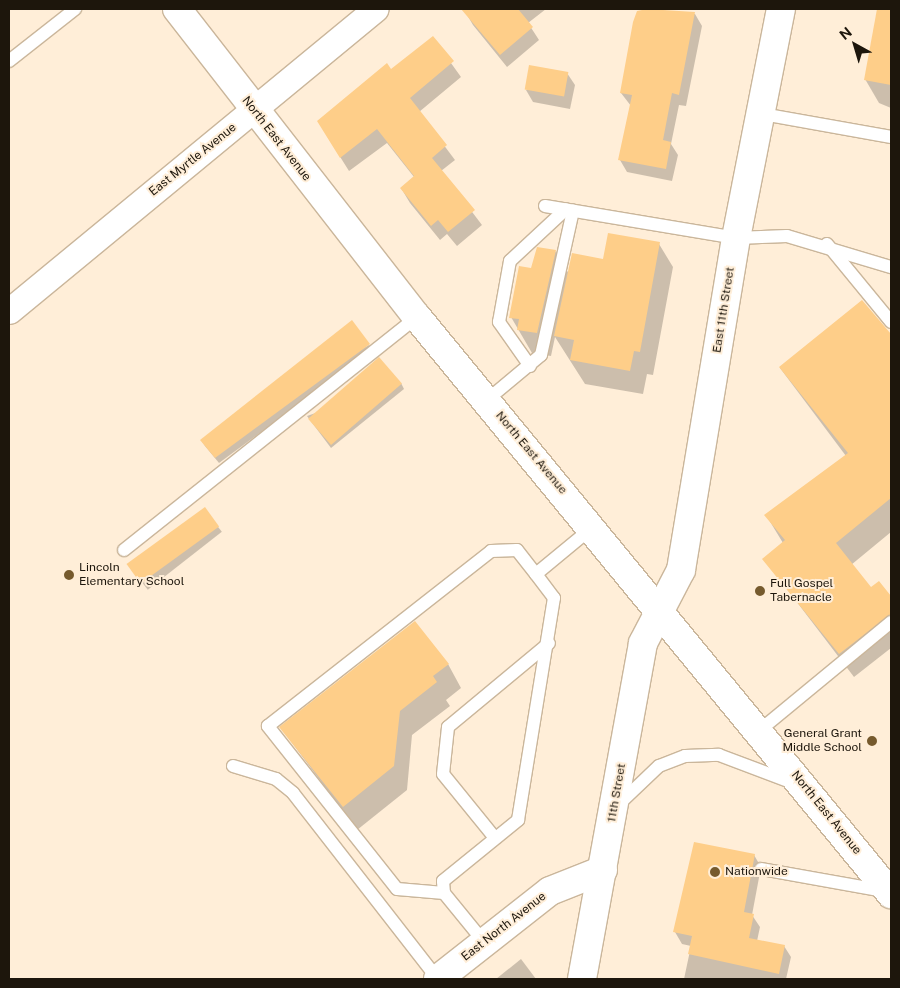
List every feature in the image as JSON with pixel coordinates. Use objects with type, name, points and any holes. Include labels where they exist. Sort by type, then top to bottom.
[{"type":"street","name":"North East Avenue","points":[[176,9],[253,111],[417,317],[593,527],[891,893]]},
{"type":"street","name":"East Myrtle Avenue","points":[[9,311],[376,9]]},
{"type":"street","name":"East 11th Street","points":[[660,609],[681,570],[736,238],[762,114],[781,9]]},
{"type":"street","name":"11th Street","points":[[582,979],[644,643],[660,609]]},
{"type":"street","name":"East North Avenue","points":[[438,979],[550,891],[603,870]]},
{"type":"lane","points":[[9,61],[75,9]]},
{"type":"lane","points":[[762,114],[891,137]]},
{"type":"lane","points":[[545,206],[736,238],[787,236],[827,244],[891,267]]},
{"type":"lane","points":[[487,400],[530,366],[544,349],[569,210]]},
{"type":"lane","points":[[530,366],[499,322],[510,261],[569,210]]},
{"type":"lane","points":[[827,244],[891,322]]},
{"type":"lane","points":[[124,550],[417,317]]},
{"type":"lane","points":[[536,574],[593,527]]},
{"type":"lane","points":[[444,893],[397,889],[268,726],[490,551],[517,550],[554,598],[549,643],[518,820],[443,881],[444,893],[484,942]]},
{"type":"lane","points":[[760,730],[891,622]]},
{"type":"lane","points":[[495,838],[443,774],[448,727],[549,643]]},
{"type":"lane","points":[[614,808],[659,766],[685,756],[719,755],[805,787]]},
{"type":"lane","points":[[233,766],[276,780],[293,793],[438,979]]},
{"type":"lane","points":[[761,869],[891,893]]},
{"type":"building","points":[[461,9],[518,9],[533,27],[500,55]]},
{"type":"building","points":[[647,9],[695,12],[679,95],[672,93],[663,140],[671,142],[666,169],[618,160],[632,95],[620,93],[633,22],[637,11]]},
{"type":"building","points":[[877,9],[891,9],[891,85],[864,80]]},
{"type":"building","points":[[433,36],[454,61],[410,98],[447,145],[432,158],[475,210],[448,232],[438,220],[431,226],[400,188],[414,176],[377,129],[340,158],[317,121],[387,63],[391,69]]},
{"type":"building","points":[[529,65],[568,72],[564,97],[525,90]]},
{"type":"building","points":[[608,233],[660,242],[640,352],[634,351],[630,371],[570,360],[574,340],[554,336],[572,253],[603,259]]},
{"type":"building","points":[[537,247],[556,250],[537,333],[517,330],[519,319],[509,318],[519,266],[531,268]]},
{"type":"building","points":[[862,300],[891,334],[891,498],[836,543],[871,587],[879,581],[891,596],[891,614],[839,654],[762,559],[785,540],[764,515],[848,453],[779,367]]},
{"type":"building","points":[[352,320],[370,344],[215,458],[200,440]]},
{"type":"building","points":[[379,357],[402,383],[331,445],[308,419]]},
{"type":"building","points":[[205,507],[219,526],[141,583],[127,564]]},
{"type":"building","points":[[415,621],[449,664],[433,676],[437,682],[400,711],[394,766],[343,807],[279,727]]},
{"type":"building","points":[[694,842],[755,854],[744,912],[754,914],[749,938],[785,945],[779,974],[688,954],[692,936],[673,932]]},
{"type":"place","name":"Lincoln Elementary School","points":[[69,575]]},
{"type":"place","name":"Full Gospel Tabernacle","points":[[760,591]]},
{"type":"place","name":"General Grant Middle School","points":[[872,741]]},
{"type":"place","name":"Nationwide","points":[[715,872]]}]
